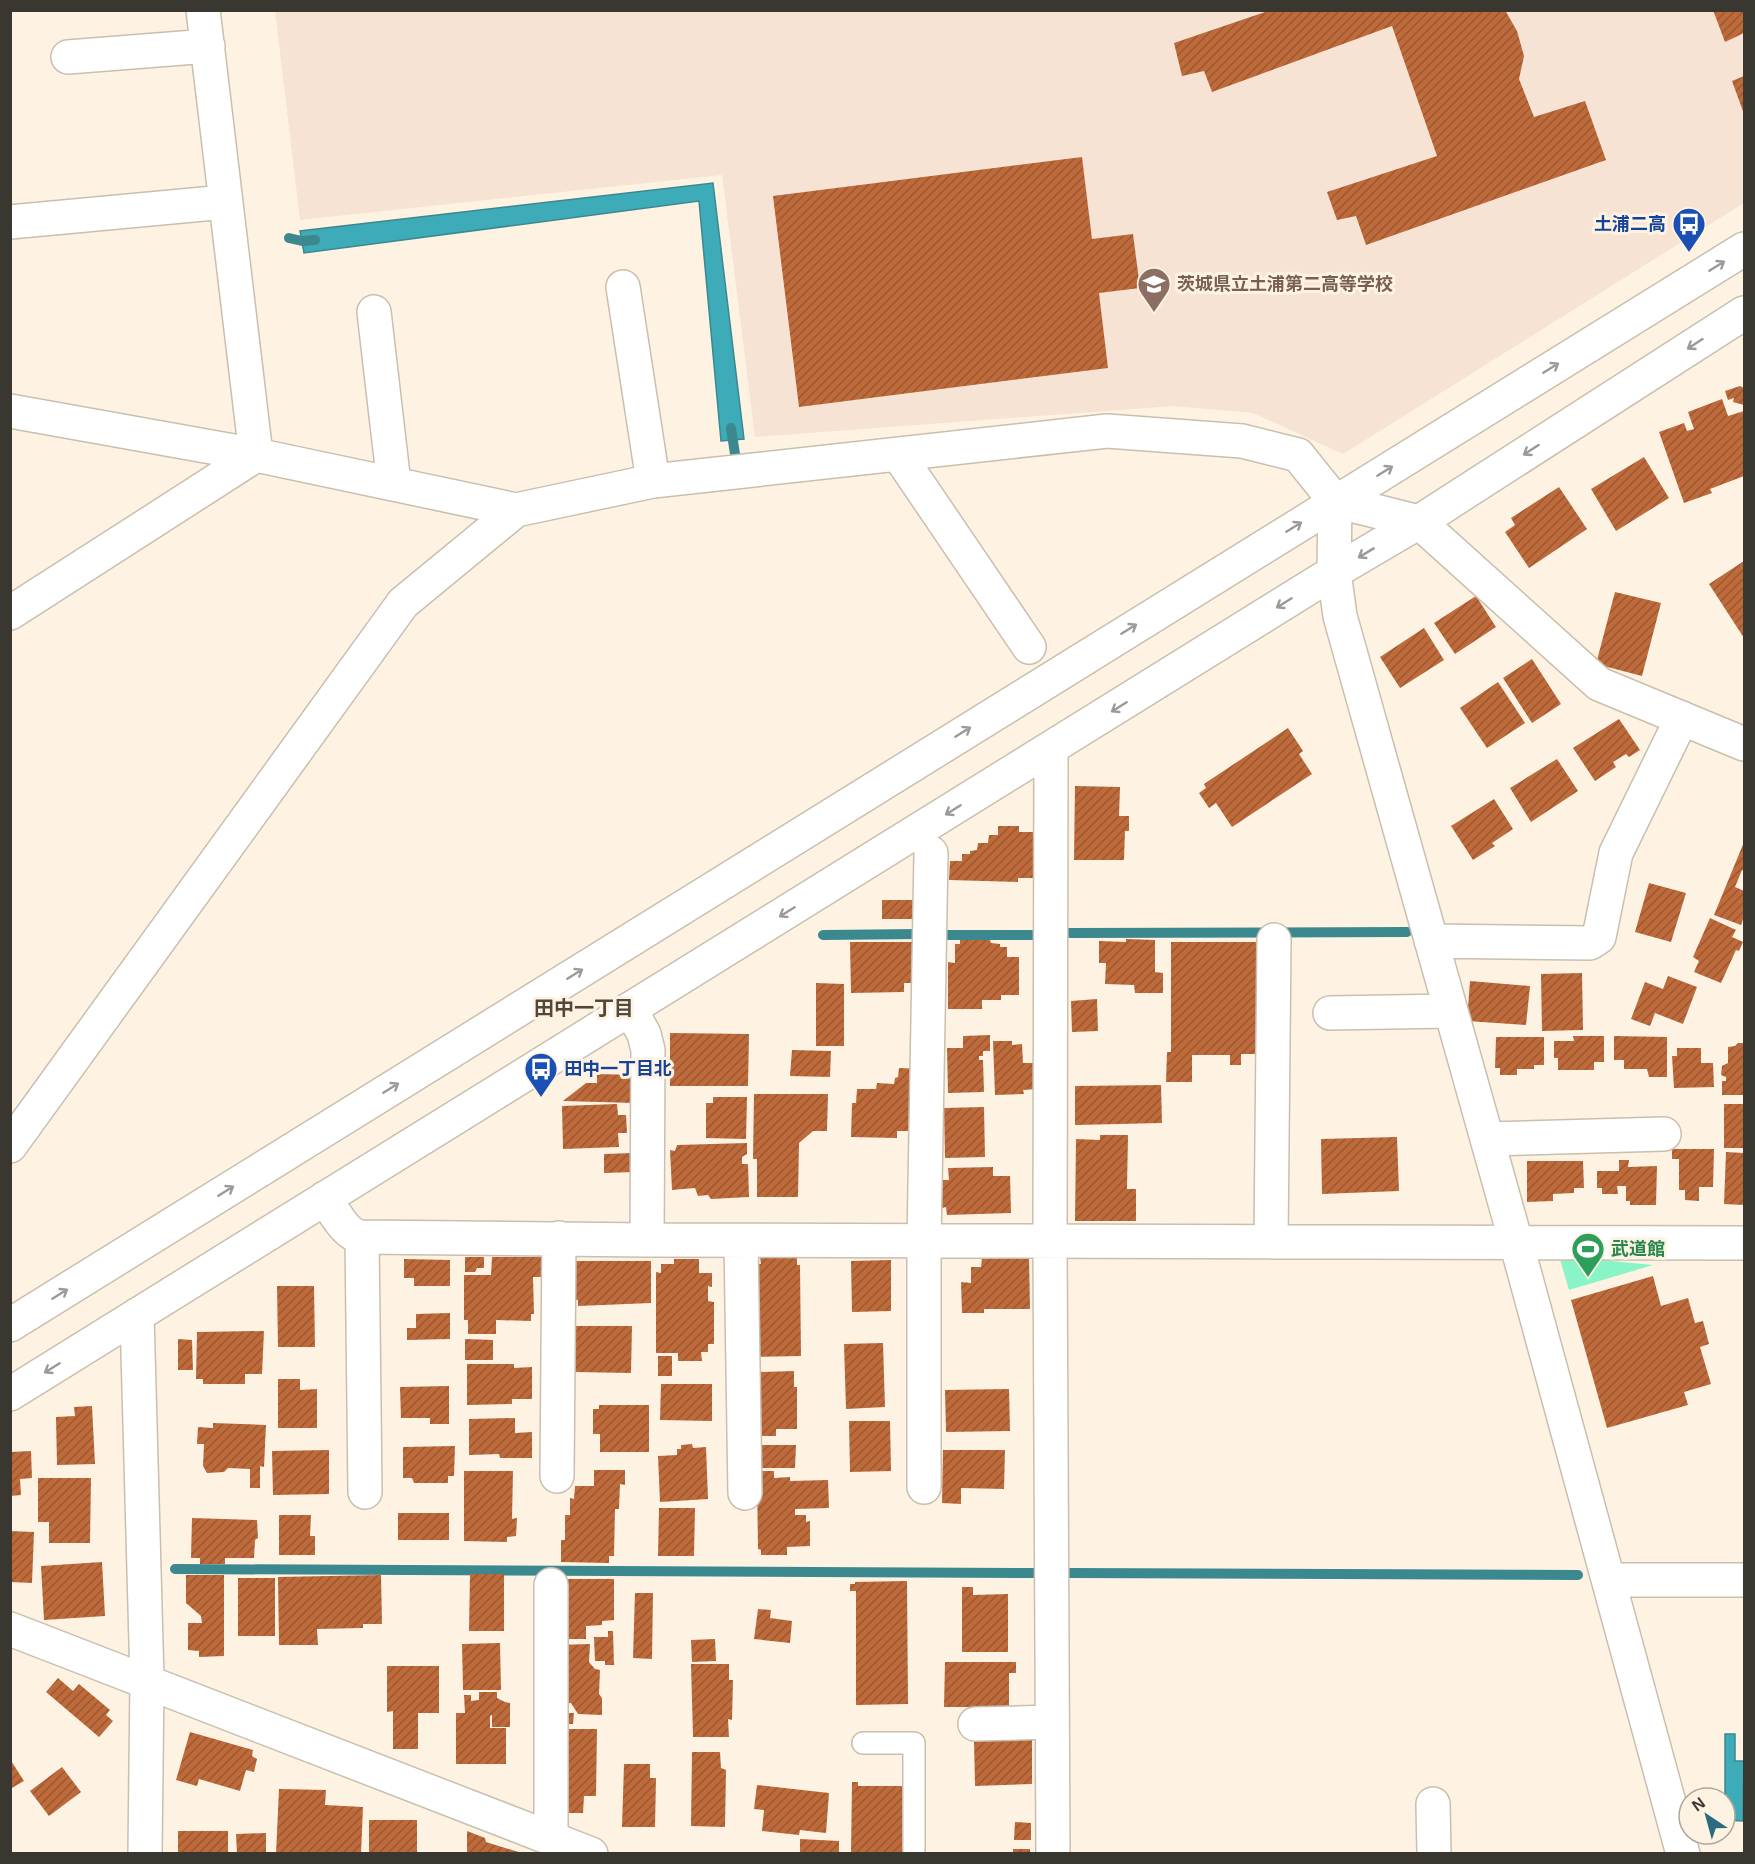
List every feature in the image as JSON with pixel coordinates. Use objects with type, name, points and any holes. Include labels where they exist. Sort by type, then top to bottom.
[{"type":"street","points":[[203,10],[256,455]]},
{"type":"street","points":[[68,57],[208,46]]},
{"type":"street","points":[[10,222],[225,201]]},
{"type":"street","points":[[10,1325],[1744,249]]},
{"type":"street","points":[[623,287],[652,482]]},
{"type":"street","points":[[374,312],[394,484]]},
{"type":"street","points":[[10,1394],[1419,522],[1744,313]]},
{"type":"street","points":[[10,411],[256,455],[516,510],[652,482],[1107,431],[1242,441],[1298,455],[1335,501],[1419,522],[1599,684],[1744,744]]},
{"type":"street","points":[[897,454],[1029,647]]},
{"type":"street","points":[[10,613],[256,455]]},
{"type":"street","points":[[1335,501],[1334,573],[1340,616],[1488,1139],[1683,1854]]},
{"type":"street","points":[[10,1146],[403,603],[516,510]]},
{"type":"street","points":[[1431,941],[1590,944],[1599,937],[1616,853],[1683,718]]},
{"type":"street","points":[[1051,749],[1050,1242],[1053,1854]]},
{"type":"street","points":[[924,1487],[924,1241],[931,853]]},
{"type":"street","points":[[1271,1242],[1274,940]]},
{"type":"street","points":[[630,1009],[644,1034],[648,1050],[647,1240]]},
{"type":"street","points":[[1330,1013],[1451,1011]]},
{"type":"street","points":[[1488,1139],[1664,1134]]},
{"type":"street","points":[[325,1198],[342,1223],[356,1236],[362,1237],[741,1241],[1744,1243]]},
{"type":"street","points":[[362,1237],[365,1492]]},
{"type":"street","points":[[556,1476],[559,1238]]},
{"type":"street","points":[[741,1241],[745,1493]]},
{"type":"street","points":[[137,1315],[147,1680],[146,1854]]},
{"type":"street","points":[[1610,1580],[1744,1580]]},
{"type":"street","points":[[551,1585],[551,1838]]},
{"type":"street","points":[[10,1629],[147,1680],[591,1854]]},
{"type":"street","points":[[975,1724],[1052,1722]]},
{"type":"street","points":[[1433,1804],[1434,1854]]},
{"type":"lane","points":[[863,1743],[914,1743],[914,1854]]},
{"type":"shaded area","name":"茨城県立土浦第二高等学校","points":[[275,11],[1744,11],[1744,203],[1343,454],[1253,413],[1173,406],[755,437],[722,175],[300,220]]},
{"type":"green space","name":"武道館","points":[[1559,1256],[1653,1265],[1569,1290]]},
{"type":"water","points":[[713,183],[744,439],[721,441],[699,201],[304,253],[300,231]]},
{"type":"water","points":[[1725,1734],[1735,1734],[1735,1761],[1744,1761],[1743,1821],[1737,1821],[1737,1786],[1725,1786]]},
{"type":"building","points":[[1271,10],[1505,10],[1517,31],[1524,56],[1519,79],[1534,117],[1585,101],[1606,160],[1366,245],[1356,216],[1337,220],[1327,192],[1437,156],[1392,26],[1212,92],[1204,71],[1182,76],[1174,43]]},
{"type":"building","points":[[1713,10],[1744,10],[1744,33],[1725,42]]},
{"type":"building","points":[[1744,76],[1744,114],[1732,81]]},
{"type":"building","points":[[1082,157],[1092,239],[1133,234],[1140,288],[1099,293],[1108,368],[799,407],[773,196]]},
{"type":"building","points":[[1740,386],[1744,388],[1744,405],[1733,402],[1734,398],[1728,400],[1725,391]]},
{"type":"building","points":[[1722,399],[1728,416],[1744,411],[1744,476],[1710,489],[1712,493],[1684,503],[1659,432],[1684,423],[1687,431],[1694,429],[1688,412]]},
{"type":"building","points":[[1644,457],[1669,498],[1616,531],[1591,489]]},
{"type":"building","points":[[1559,487],[1587,529],[1529,568],[1505,532],[1515,525],[1511,518]]},
{"type":"building","points":[[1744,561],[1744,638],[1709,584]]},
{"type":"building","points":[[1615,592],[1661,603],[1642,676],[1596,664]]},
{"type":"building","points":[[1476,596],[1496,627],[1455,654],[1434,623]]},
{"type":"building","points":[[1424,628],[1444,660],[1400,688],[1380,657]]},
{"type":"building","points":[[1532,659],[1561,704],[1532,723],[1503,678]]},
{"type":"building","points":[[1498,682],[1525,723],[1487,748],[1460,708]]},
{"type":"building","points":[[1619,719],[1640,750],[1629,757],[1626,754],[1613,762],[1616,767],[1595,781],[1573,748]]},
{"type":"building","points":[[1288,728],[1303,751],[1299,754],[1312,774],[1232,827],[1216,803],[1209,808],[1199,793],[1206,788],[1204,784]]},
{"type":"building","points":[[1557,759],[1578,791],[1531,822],[1510,788]]},
{"type":"building","points":[[1075,786],[1120,787],[1119,816],[1129,816],[1129,831],[1125,831],[1124,860],[1074,860]]},
{"type":"building","points":[[1494,799],[1513,829],[1492,843],[1495,846],[1473,860],[1451,826]]},
{"type":"building","points":[[998,826],[1019,826],[1019,832],[1035,832],[1033,878],[1018,878],[1018,882],[949,880],[950,861],[962,861],[962,854],[970,854],[970,851],[977,850],[978,843],[988,843],[989,835],[998,835]]},
{"type":"building","points":[[1744,842],[1744,871],[1742,870],[1735,887],[1744,891],[1744,916],[1741,925],[1714,915]]},
{"type":"building","points":[[1649,883],[1686,893],[1671,942],[1635,932]]},
{"type":"building","points":[[882,900],[913,900],[913,919],[882,919]]},
{"type":"building","points":[[1710,918],[1736,930],[1732,937],[1743,942],[1739,951],[1736,950],[1721,983],[1694,972],[1699,961],[1693,957]]},
{"type":"building","points":[[1126,939],[1155,940],[1155,972],[1163,973],[1163,993],[1135,993],[1134,985],[1105,984],[1106,963],[1099,963],[1099,941],[1126,942]]},
{"type":"building","points":[[960,940],[990,940],[991,943],[1000,944],[1000,947],[1007,947],[1007,957],[1019,957],[1019,995],[1001,995],[1001,1000],[982,1000],[982,1009],[948,1009],[948,962],[955,963],[955,944],[960,944]]},
{"type":"building","points":[[850,942],[917,942],[917,983],[904,983],[904,992],[851,993]]},
{"type":"building","points":[[1171,942],[1256,942],[1256,1054],[1241,1054],[1241,1065],[1230,1065],[1230,1055],[1192,1055],[1192,1082],[1166,1082],[1167,1052],[1171,1052]]},
{"type":"building","points":[[1582,973],[1583,1030],[1542,1031],[1541,974]]},
{"type":"building","points":[[1668,976],[1697,987],[1683,1024],[1655,1013],[1650,1026],[1631,1019],[1645,982],[1663,989]]},
{"type":"building","points":[[1470,981],[1530,986],[1526,1025],[1467,1021]]},
{"type":"building","points":[[816,983],[844,984],[844,1046],[816,1046]]},
{"type":"building","points":[[1097,999],[1098,1031],[1072,1032],[1071,1001]]},
{"type":"building","points":[[670,1033],[749,1034],[748,1086],[670,1086]]},
{"type":"building","points":[[990,1035],[990,1051],[983,1051],[983,1056],[979,1056],[979,1060],[983,1060],[984,1092],[948,1093],[947,1048],[963,1048],[963,1036]]},
{"type":"building","points":[[1573,1036],[1604,1036],[1604,1062],[1594,1062],[1594,1070],[1558,1070],[1558,1058],[1554,1058],[1554,1041],[1574,1041]]},
{"type":"building","points":[[1614,1036],[1667,1037],[1667,1077],[1649,1077],[1647,1069],[1624,1069],[1624,1060],[1614,1060]]},
{"type":"building","points":[[1496,1037],[1544,1037],[1544,1065],[1534,1065],[1534,1069],[1517,1069],[1517,1075],[1500,1075],[1500,1068],[1495,1068]]},
{"type":"building","points":[[993,1041],[1012,1041],[1012,1045],[1022,1044],[1023,1063],[1034,1063],[1036,1089],[1023,1090],[1024,1094],[995,1095]]},
{"type":"building","points":[[1744,1043],[1744,1095],[1722,1095],[1722,1081],[1726,1081],[1726,1077],[1721,1075],[1722,1066],[1728,1063],[1728,1047]]},
{"type":"building","points":[[1677,1048],[1701,1048],[1701,1063],[1713,1063],[1714,1087],[1674,1088],[1672,1056],[1677,1056]]},
{"type":"building","points":[[792,1050],[831,1051],[830,1077],[790,1076]]},
{"type":"building","points":[[899,1068],[924,1069],[911,1131],[897,1131],[897,1138],[851,1137],[852,1103],[856,1103],[857,1089],[876,1089],[877,1083],[894,1084]]},
{"type":"building","points":[[597,1074],[636,1075],[635,1103],[563,1101],[586,1083],[597,1083]]},
{"type":"building","points":[[1161,1085],[1162,1123],[1075,1125],[1075,1086]]},
{"type":"building","points":[[754,1094],[828,1094],[827,1131],[813,1131],[799,1143],[798,1197],[757,1197],[757,1159],[753,1159]]},
{"type":"building","points":[[713,1097],[747,1097],[746,1139],[706,1138],[706,1103],[713,1103]]},
{"type":"building","points":[[617,1104],[618,1115],[626,1115],[627,1133],[618,1133],[619,1147],[563,1149],[562,1106]]},
{"type":"building","points":[[1724,1104],[1744,1104],[1744,1148],[1724,1148]]},
{"type":"building","points":[[984,1107],[985,1157],[945,1158],[944,1108]]},
{"type":"building","points":[[1100,1135],[1128,1135],[1127,1189],[1136,1189],[1136,1221],[1075,1221],[1076,1139],[1100,1140]]},
{"type":"building","points":[[1397,1137],[1399,1191],[1322,1194],[1321,1139]]},
{"type":"building","points":[[747,1143],[747,1154],[742,1157],[742,1164],[748,1164],[749,1197],[711,1199],[708,1195],[698,1196],[695,1188],[672,1190],[670,1150],[675,1151],[677,1145]]},
{"type":"building","points":[[1672,1149],[1714,1149],[1713,1187],[1699,1187],[1699,1201],[1685,1200],[1685,1190],[1679,1190],[1679,1159],[1672,1159]]},
{"type":"building","points":[[1726,1152],[1744,1153],[1744,1205],[1724,1204]]},
{"type":"building","points":[[633,1153],[634,1172],[604,1173],[604,1154]]},
{"type":"building","points":[[1619,1160],[1629,1160],[1628,1167],[1657,1166],[1656,1205],[1630,1205],[1630,1201],[1626,1201],[1626,1186],[1617,1186],[1618,1194],[1602,1194],[1602,1188],[1597,1188],[1597,1171],[1619,1171]]},
{"type":"building","points":[[1527,1161],[1583,1161],[1584,1188],[1574,1188],[1574,1193],[1553,1194],[1553,1201],[1527,1202]]},
{"type":"building","points":[[993,1167],[993,1176],[1010,1176],[1011,1213],[947,1215],[946,1207],[942,1208],[942,1180],[949,1180],[948,1168]]},
{"type":"building","points":[[797,1256],[797,1265],[800,1265],[801,1356],[755,1357],[753,1264],[761,1264],[760,1257]]},
{"type":"building","points":[[465,1257],[484,1257],[484,1268],[477,1268],[475,1272],[465,1272]]},
{"type":"building","points":[[492,1257],[545,1257],[545,1277],[533,1277],[534,1314],[531,1314],[531,1321],[496,1320],[496,1334],[468,1334],[468,1320],[464,1320],[464,1275],[491,1275]]},
{"type":"building","points":[[1029,1257],[1030,1309],[984,1309],[984,1313],[962,1313],[961,1282],[971,1283],[971,1267],[981,1267],[982,1258]]},
{"type":"building","points":[[404,1259],[450,1260],[450,1286],[414,1286],[414,1278],[404,1278]]},
{"type":"building","points":[[674,1259],[699,1259],[699,1273],[712,1273],[712,1287],[708,1286],[708,1301],[714,1302],[714,1344],[708,1344],[708,1352],[701,1352],[702,1361],[678,1361],[678,1353],[656,1353],[656,1272],[661,1273],[661,1264],[674,1264]]},
{"type":"building","points":[[891,1260],[891,1311],[852,1312],[851,1261]]},
{"type":"building","points":[[572,1261],[651,1261],[651,1303],[578,1306],[578,1300],[572,1300]]},
{"type":"building","points":[[1653,1276],[1661,1306],[1688,1298],[1695,1323],[1703,1321],[1709,1344],[1700,1347],[1711,1384],[1684,1392],[1688,1405],[1607,1428],[1571,1300]]},
{"type":"building","points":[[277,1286],[314,1286],[315,1347],[278,1347]]},
{"type":"building","points":[[450,1313],[450,1339],[407,1340],[407,1328],[416,1328],[416,1314]]},
{"type":"building","points":[[576,1326],[632,1326],[631,1373],[575,1372]]},
{"type":"building","points":[[264,1331],[262,1374],[245,1374],[245,1384],[203,1384],[203,1379],[196,1379],[197,1332]]},
{"type":"building","points":[[178,1339],[192,1340],[193,1370],[178,1370]]},
{"type":"building","points":[[465,1339],[493,1340],[493,1360],[465,1360]]},
{"type":"building","points":[[883,1343],[885,1407],[846,1409],[844,1344]]},
{"type":"building","points":[[658,1356],[672,1356],[672,1376],[658,1376]]},
{"type":"building","points":[[467,1364],[514,1364],[514,1368],[532,1367],[532,1399],[512,1399],[512,1404],[467,1405]]},
{"type":"building","points":[[794,1371],[794,1387],[797,1387],[797,1429],[776,1429],[776,1436],[758,1436],[758,1372]]},
{"type":"building","points":[[278,1379],[300,1379],[300,1390],[317,1389],[317,1428],[278,1428]]},
{"type":"building","points":[[661,1384],[712,1384],[712,1421],[660,1420]]},
{"type":"building","points":[[449,1386],[449,1424],[430,1424],[430,1418],[401,1418],[400,1387]]},
{"type":"building","points":[[1009,1389],[1010,1431],[946,1432],[945,1390]]},
{"type":"building","points":[[599,1405],[649,1405],[649,1452],[600,1452],[600,1434],[593,1434],[593,1409],[599,1409]]},
{"type":"building","points":[[92,1406],[95,1464],[57,1465],[56,1417],[75,1416],[74,1407]]},
{"type":"building","points":[[515,1418],[515,1433],[532,1432],[532,1458],[500,1458],[499,1454],[469,1455],[469,1419]]},
{"type":"building","points":[[849,1421],[890,1421],[891,1471],[850,1472]]},
{"type":"building","points":[[213,1423],[266,1425],[264,1467],[260,1466],[260,1488],[250,1488],[250,1469],[228,1468],[224,1472],[207,1473],[203,1466],[204,1444],[197,1444],[198,1427],[213,1428]]},
{"type":"building","points":[[692,1444],[693,1448],[706,1447],[708,1499],[660,1502],[658,1456],[677,1455],[677,1449],[681,1449],[681,1445]]},
{"type":"building","points":[[758,1445],[796,1445],[795,1468],[758,1468]]},
{"type":"building","points":[[455,1446],[454,1476],[448,1476],[448,1483],[414,1483],[412,1478],[403,1478],[403,1447]]},
{"type":"building","points":[[329,1450],[329,1494],[273,1495],[272,1451]]},
{"type":"building","points":[[943,1450],[1005,1450],[1004,1489],[961,1488],[961,1504],[942,1503]]},
{"type":"building","points":[[31,1451],[32,1478],[20,1479],[21,1495],[10,1496],[10,1452]]},
{"type":"building","points":[[594,1470],[625,1470],[625,1485],[620,1484],[619,1509],[615,1509],[614,1556],[609,1556],[609,1563],[561,1562],[561,1540],[565,1540],[565,1515],[570,1515],[570,1498],[574,1499],[575,1486],[594,1486]]},
{"type":"building","points":[[464,1471],[513,1471],[512,1519],[517,1518],[516,1536],[507,1537],[507,1542],[464,1541]]},
{"type":"building","points":[[760,1471],[774,1471],[774,1478],[790,1477],[790,1481],[828,1480],[829,1508],[795,1509],[795,1515],[806,1515],[806,1522],[810,1521],[810,1546],[787,1547],[787,1555],[761,1555],[761,1550],[758,1549],[757,1476]]},
{"type":"building","points":[[38,1478],[91,1478],[90,1543],[49,1543],[49,1522],[38,1522]]},
{"type":"building","points":[[659,1508],[695,1508],[694,1556],[658,1556]]},
{"type":"building","points":[[398,1513],[449,1513],[449,1540],[398,1540]]},
{"type":"building","points":[[279,1515],[311,1515],[310,1536],[315,1536],[315,1555],[279,1555]]},
{"type":"building","points":[[192,1518],[257,1520],[258,1538],[255,1540],[254,1558],[225,1558],[225,1564],[200,1564],[200,1558],[191,1558]]},
{"type":"building","points":[[10,1531],[34,1532],[32,1583],[10,1582]]},
{"type":"building","points":[[102,1562],[105,1616],[44,1620],[41,1566]]},
{"type":"building","points":[[470,1574],[504,1574],[504,1631],[469,1631]]},
{"type":"building","points":[[186,1575],[224,1575],[224,1656],[199,1657],[199,1651],[188,1650],[188,1623],[202,1623],[201,1616],[186,1603]]},
{"type":"building","points":[[381,1575],[382,1624],[363,1624],[363,1628],[317,1629],[318,1645],[279,1645],[278,1577]]},
{"type":"building","points":[[238,1578],[275,1578],[275,1636],[238,1636]]},
{"type":"building","points":[[557,1579],[614,1579],[614,1620],[602,1621],[602,1625],[586,1626],[586,1639],[560,1639]]},
{"type":"building","points":[[907,1581],[908,1704],[856,1705],[856,1591],[850,1591],[850,1584]]},
{"type":"building","points":[[962,1587],[973,1587],[973,1595],[1008,1594],[1008,1652],[962,1652]]},
{"type":"building","points":[[635,1593],[653,1593],[652,1659],[633,1658]]},
{"type":"building","points":[[758,1609],[771,1610],[770,1618],[792,1621],[790,1643],[754,1639]]},
{"type":"building","points":[[608,1631],[613,1631],[614,1665],[605,1665],[605,1661],[595,1661],[594,1637],[608,1637]]},
{"type":"building","points":[[715,1639],[716,1661],[692,1662],[691,1640]]},
{"type":"building","points":[[500,1643],[501,1690],[463,1690],[462,1644]]},
{"type":"building","points":[[590,1644],[589,1662],[595,1669],[600,1670],[599,1694],[602,1698],[602,1715],[578,1714],[571,1703],[559,1704],[556,1645]]},
{"type":"building","points":[[945,1662],[1016,1662],[1016,1673],[1009,1673],[1009,1707],[944,1707]]},
{"type":"building","points":[[691,1664],[729,1664],[729,1680],[733,1680],[732,1720],[728,1719],[729,1737],[693,1737]]},
{"type":"building","points":[[387,1666],[439,1666],[439,1713],[418,1713],[418,1749],[393,1749],[393,1711],[387,1712]]},
{"type":"building","points":[[58,1678],[73,1691],[79,1684],[110,1710],[106,1715],[113,1721],[99,1737],[46,1692]]},
{"type":"building","points":[[479,1692],[497,1692],[497,1698],[510,1703],[510,1727],[492,1727],[492,1715],[490,1716],[490,1728],[506,1728],[506,1764],[456,1764],[456,1713],[465,1713],[464,1695],[471,1695],[471,1701],[479,1700]]},
{"type":"building","points":[[561,1713],[574,1713],[573,1724],[561,1724]]},
{"type":"building","points":[[558,1729],[597,1729],[596,1796],[584,1796],[583,1813],[557,1813]]},
{"type":"building","points":[[190,1732],[253,1750],[252,1756],[257,1759],[254,1772],[246,1770],[240,1791],[199,1779],[197,1786],[176,1780]]},
{"type":"building","points":[[1032,1739],[1032,1784],[975,1786],[974,1740]]},
{"type":"building","points":[[692,1752],[720,1752],[721,1768],[726,1770],[725,1827],[691,1826]]},
{"type":"building","points":[[10,1759],[24,1781],[10,1789]]},
{"type":"building","points":[[624,1764],[650,1764],[650,1778],[656,1778],[655,1827],[622,1827]]},
{"type":"building","points":[[62,1767],[81,1792],[49,1816],[30,1791]]},
{"type":"building","points":[[852,1782],[858,1782],[858,1786],[905,1786],[905,1854],[851,1854]]},
{"type":"building","points":[[757,1785],[829,1793],[826,1833],[800,1830],[799,1835],[762,1831],[764,1810],[754,1809]]},
{"type":"building","points":[[279,1789],[326,1790],[325,1805],[363,1807],[361,1854],[276,1854]]},
{"type":"building","points":[[369,1820],[417,1820],[417,1854],[369,1854]]},
{"type":"building","points":[[1015,1822],[1031,1823],[1031,1840],[1014,1840]]},
{"type":"building","points":[[178,1831],[228,1831],[228,1854],[178,1854]]},
{"type":"building","points":[[467,1831],[485,1838],[486,1842],[525,1854],[467,1854]]},
{"type":"building","points":[[266,1833],[266,1854],[237,1854],[236,1834]]},
{"type":"building","points":[[800,1839],[839,1841],[839,1854],[800,1854]]},
{"type":"building","points":[[1013,1849],[1030,1849],[1030,1854],[1013,1854]]},
{"type":"waterway","points":[[289,238],[302,241],[315,240]]},
{"type":"waterway","points":[[731,428],[735,454]]},
{"type":"waterway","points":[[1070,933],[1407,932]]},
{"type":"waterway","points":[[823,935],[919,934]]},
{"type":"waterway","points":[[942,935],[1035,935]]},
{"type":"waterway","points":[[175,1569],[1034,1573]]},
{"type":"waterway","points":[[1069,1573],[1578,1575]]},
{"type":"place","name":"土浦二高","points":[[1689,253]]},
{"type":"place","name":"茨城県立土浦第二高等学校","points":[[1154,313]]},
{"type":"place","name":"田中一丁目北","points":[[541,1098]]},
{"type":"place","name":"武道館","points":[[1588,1278]]},
{"type":"district","name":"田中一丁目","points":[[584,1008]]}]
